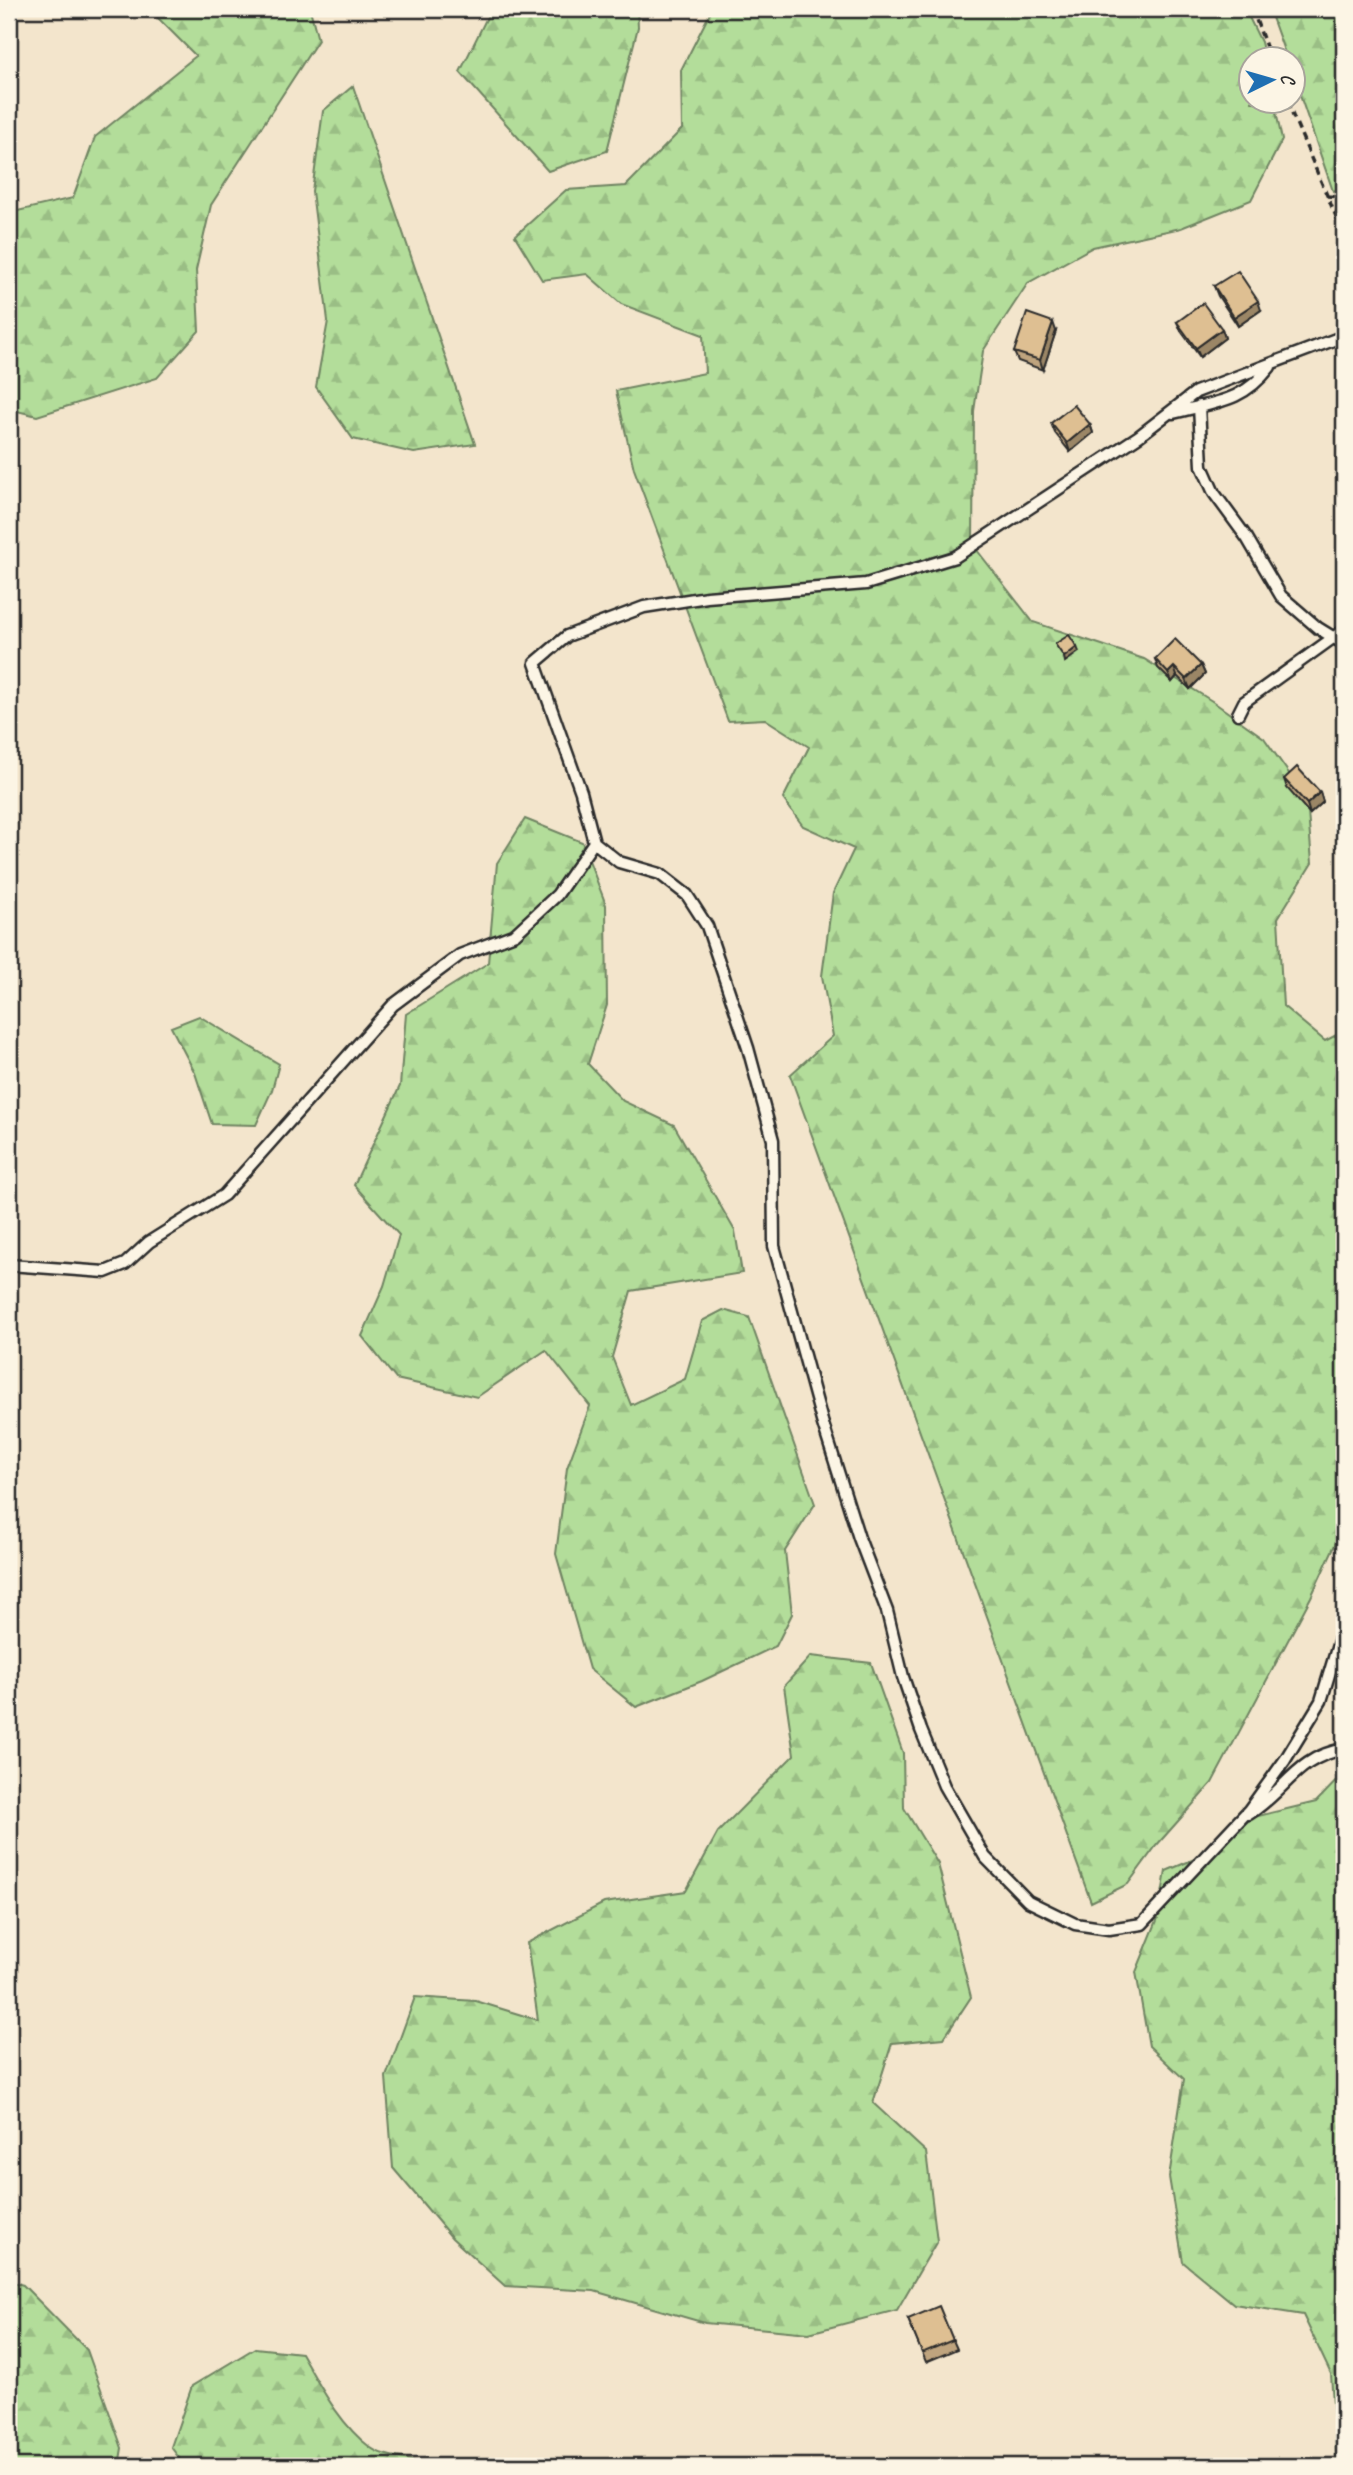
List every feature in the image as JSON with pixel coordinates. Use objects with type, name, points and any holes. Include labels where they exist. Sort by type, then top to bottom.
[{"type":"lane","points":[[1344,336],[1196,392],[955,557],[866,584],[707,597],[644,607],[567,636],[535,663],[581,792],[594,842],[619,862],[660,874],[687,895],[707,926],[748,1048],[773,1140],[774,1246],[822,1421],[887,1611],[902,1677],[921,1730],[944,1786],[985,1857],[1028,1901],[1075,1924],[1109,1929],[1142,1924],[1236,1823],[1286,1760],[1321,1701],[1344,1625]]},
{"type":"lane","points":[[1166,415],[1235,399],[1256,385],[1271,365]]},
{"type":"lane","points":[[1199,407],[1202,466],[1214,493],[1247,538],[1282,596],[1344,645]]},
{"type":"lane","points":[[1238,714],[1244,702],[1332,636],[1344,630]]},
{"type":"lane","points":[[9,1265],[106,1272],[125,1264],[149,1242],[224,1195],[393,1005],[460,955],[514,934],[557,895],[594,842]]},
{"type":"lane","points":[[1236,1823],[1258,1809],[1290,1775],[1321,1753],[1344,1749]]},
{"type":"path","points":[[1252,9],[1266,46]]},
{"type":"path","points":[[1293,116],[1344,235]]},
{"type":"path","points":[[1327,196],[1344,197]]},
{"type":"green space","points":[[149,9],[310,9],[318,40],[211,205],[196,270],[199,331],[157,378],[37,416],[9,409],[9,213],[73,198],[95,137],[196,56]]},
{"type":"green space","points":[[491,9],[637,9],[638,27],[607,151],[548,171],[460,72]]},
{"type":"green space","points":[[712,9],[1245,9],[1262,46],[1238,46],[1238,116],[1277,116],[1282,140],[1251,200],[1181,228],[1093,247],[1028,283],[983,351],[974,411],[973,545],[1033,622],[1144,659],[1212,701],[1264,738],[1307,799],[1312,863],[1278,918],[1283,1006],[1325,1041],[1344,1031],[1344,1525],[1311,1597],[1212,1783],[1156,1846],[1128,1884],[1091,1902],[790,1075],[833,1036],[822,976],[833,893],[854,849],[803,826],[783,799],[809,747],[765,719],[728,721],[634,469],[616,391],[705,373],[703,335],[621,304],[587,274],[542,280],[515,236],[566,190],[626,186],[682,129],[681,70]]},
{"type":"green space","points":[[1269,9],[1344,9],[1344,188],[1333,191],[1307,116],[1308,46],[1282,46]]},
{"type":"green space","points":[[353,86],[475,444],[414,453],[353,439],[316,387],[328,321],[312,191],[323,111]]},
{"type":"green space","points":[[525,819],[582,842],[606,905],[607,1005],[588,1064],[623,1101],[674,1125],[735,1231],[742,1273],[631,1291],[612,1357],[631,1405],[685,1379],[702,1321],[723,1310],[749,1317],[815,1504],[785,1551],[792,1614],[776,1646],[702,1681],[636,1707],[589,1669],[556,1554],[567,1468],[590,1406],[546,1350],[477,1397],[396,1379],[362,1336],[384,1286],[399,1235],[354,1185],[400,1086],[406,1014],[488,963],[497,863]]},
{"type":"green space","points":[[199,1016],[279,1064],[272,1090],[256,1125],[212,1124],[195,1073],[171,1027]]},
{"type":"green space","points":[[811,1656],[871,1663],[903,1753],[904,1808],[938,1864],[971,1997],[944,2038],[892,2043],[873,2103],[926,2152],[937,2241],[897,2310],[809,2333],[705,2323],[594,2291],[505,2286],[452,2238],[393,2168],[386,2077],[415,1997],[476,2001],[538,2020],[527,1943],[604,1903],[686,1891],[718,1832],[794,1755],[784,1686]]},
{"type":"green space","points":[[1344,1773],[1344,2466],[1334,2466],[1337,2462],[1331,2374],[1303,2315],[1234,2304],[1183,2262],[1169,2177],[1184,2079],[1149,2046],[1136,1972],[1158,1918],[1166,1871],[1197,1858],[1254,1817],[1316,1802]]},
{"type":"green space","points":[[9,2281],[23,2285],[87,2350],[122,2448],[119,2466],[9,2466]]},
{"type":"green space","points":[[255,2348],[301,2353],[332,2404],[360,2439],[377,2452],[428,2466],[185,2466],[171,2447],[192,2386]]},
{"type":"building","points":[[1238,271],[1258,301],[1234,317],[1214,286]]},
{"type":"building","points":[[1203,303],[1222,329],[1196,348],[1177,322]]},
{"type":"building","points":[[1027,313],[1053,322],[1040,360],[1014,352]]},
{"type":"building","points":[[1074,405],[1090,424],[1067,443],[1051,423]]},
{"type":"building","points":[[1344,547],[1344,561],[1338,551]]},
{"type":"building","points":[[1069,635],[1077,647],[1064,657],[1055,644]]},
{"type":"building","points":[[1175,639],[1201,665],[1186,679],[1174,667],[1168,673],[1155,659]]},
{"type":"building","points":[[1297,767],[1320,792],[1307,804],[1284,779]]},
{"type":"building","points":[[939,2306],[953,2340],[922,2353],[908,2319]]}]
